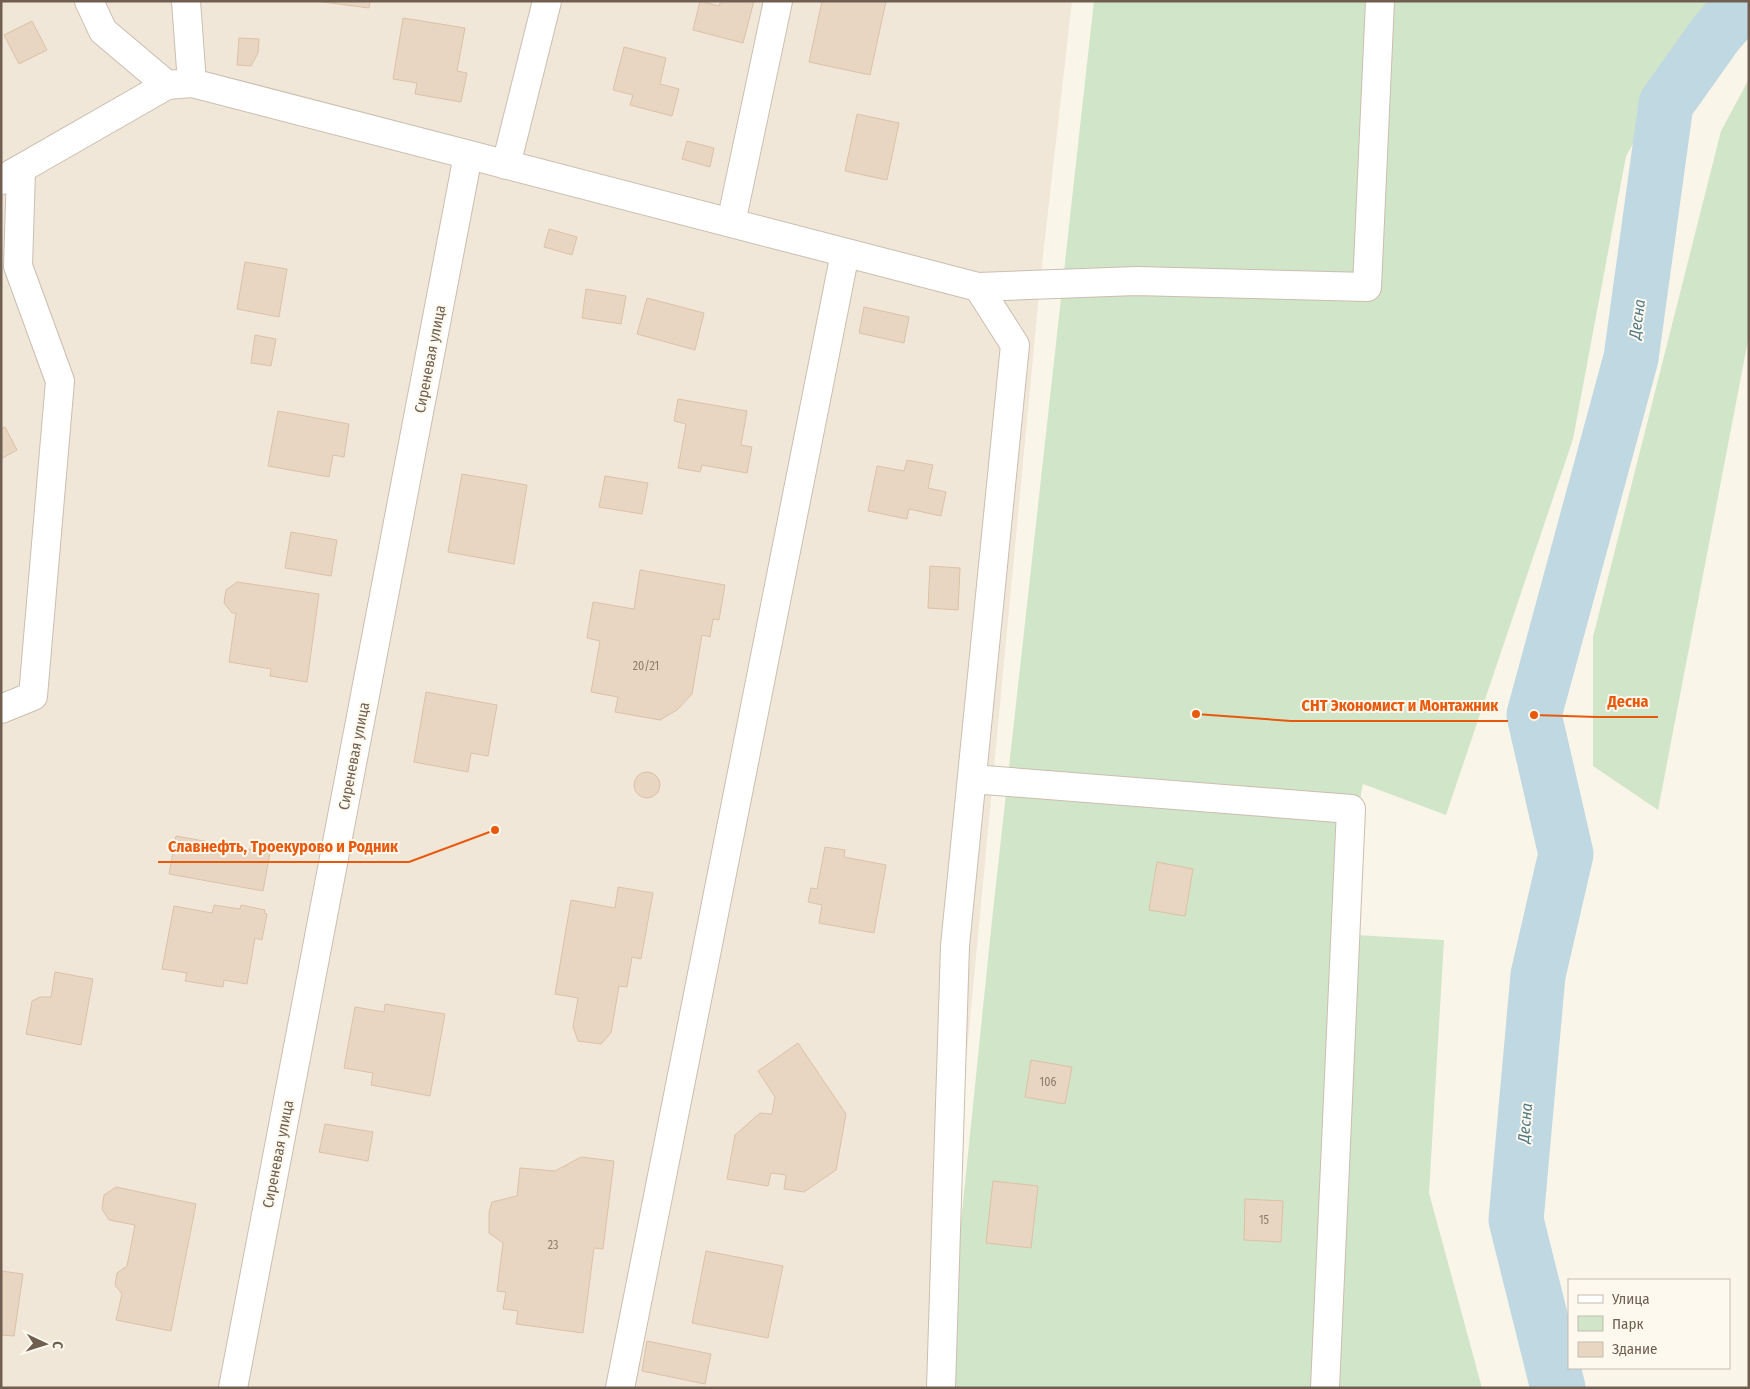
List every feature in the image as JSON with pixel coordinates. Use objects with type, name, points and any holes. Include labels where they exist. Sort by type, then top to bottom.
[{"type":"street","points":[[89,1],[103,31],[179,84],[468,155],[978,287],[1136,282],[1367,287],[1380,1]]},
{"type":"street","points":[[179,84],[186,1]]},
{"type":"street","points":[[506,165],[546,1]]},
{"type":"street","points":[[731,223],[778,1]]},
{"type":"street","points":[[1,709],[33,696],[60,381],[18,266],[11,176],[179,84]]},
{"type":"street","name":"Сиреневая улица","points":[[233,1388],[468,155]]},
{"type":"street","points":[[620,1388],[845,253]]},
{"type":"street","points":[[941,1388],[955,946],[1015,345],[978,287]]},
{"type":"street","points":[[972,779],[1351,808],[1326,1388]]},
{"type":"shaded area","points":[[1,1],[1072,1],[1041,273],[935,1388],[1,1388]]},
{"type":"green space","points":[[1094,1],[1715,1],[1626,156],[1573,439],[1446,815],[1363,784],[1361,793],[1355,935],[1444,940],[1429,1193],[1482,1388],[944,1388],[992,920]]},
{"type":"green space","points":[[1749,79],[1749,335],[1658,810],[1593,766],[1593,637],[1721,131]]},
{"type":"building","points":[[316,1],[370,1],[369,8]]},
{"type":"building","points":[[700,1],[719,6],[721,1],[754,1],[743,43],[693,30]]},
{"type":"building","points":[[822,1],[886,1],[870,75],[809,62]]},
{"type":"building","points":[[403,18],[465,28],[457,71],[467,73],[461,102],[415,94],[417,83],[393,79]]},
{"type":"building","points":[[32,21],[47,50],[19,64],[4,35]]},
{"type":"building","points":[[239,38],[259,39],[258,53],[251,66],[237,65]]},
{"type":"building","points":[[624,47],[666,58],[660,84],[679,89],[672,116],[630,105],[633,95],[613,90]]},
{"type":"building","points":[[857,114],[899,123],[887,180],[845,171]]},
{"type":"building","points":[[687,141],[714,148],[710,167],[682,159]]},
{"type":"building","points":[[549,229],[577,237],[572,255],[544,247]]},
{"type":"building","points":[[245,262],[287,269],[279,317],[237,309]]},
{"type":"building","points":[[586,289],[626,296],[621,324],[582,318]]},
{"type":"building","points":[[647,298],[704,313],[695,350],[637,334]]},
{"type":"building","points":[[864,307],[909,317],[904,343],[859,333]]},
{"type":"building","points":[[255,335],[276,339],[271,366],[251,363]]},
{"type":"building","points":[[678,399],[747,411],[741,445],[752,447],[747,473],[702,465],[700,472],[678,468],[686,424],[674,421]]},
{"type":"building","points":[[278,411],[349,424],[344,457],[333,455],[329,477],[268,466]]},
{"type":"building","points":[[5,427],[17,450],[1,459],[1,429]]},
{"type":"building","points":[[907,460],[933,465],[928,488],[946,492],[941,516],[909,509],[907,519],[868,511],[877,466],[904,471]]},
{"type":"building","points":[[462,474],[527,485],[514,564],[448,552]]},
{"type":"building","points":[[605,476],[648,483],[642,514],[599,507]]},
{"type":"building","points":[[291,532],[337,540],[331,576],[285,568]]},
{"type":"building","points":[[930,566],[960,568],[958,610],[928,608]]},
{"type":"building","points":[[640,570],[725,585],[719,620],[713,619],[710,637],[702,635],[692,694],[677,710],[660,720],[615,712],[618,697],[591,692],[600,641],[587,638],[593,602],[634,609]]},
{"type":"building","points":[[237,582],[319,594],[307,682],[270,676],[271,669],[229,662],[236,613],[232,613],[224,603],[226,590]]},
{"type":"building","points":[[426,692],[497,705],[488,756],[471,753],[468,772],[414,762]]},
{"type":"building","points":[[647,772],[656,776],[660,785],[656,794],[647,798],[638,794],[634,785],[638,776]]},
{"type":"building","points":[[176,836],[270,853],[263,891],[169,874]]},
{"type":"building","points":[[825,847],[845,850],[844,857],[886,865],[874,933],[819,923],[822,905],[808,902],[811,888],[817,889]]},
{"type":"building","points":[[1157,862],[1193,869],[1185,916],[1149,910]]},
{"type":"building","points":[[618,887],[653,893],[641,959],[632,957],[627,987],[619,986],[611,1033],[601,1044],[578,1041],[573,1027],[578,998],[555,994],[571,900],[615,908]]},
{"type":"building","points":[[214,905],[240,909],[241,905],[265,910],[264,913],[267,914],[262,940],[255,938],[247,984],[224,980],[223,987],[185,981],[187,973],[162,969],[174,906],[212,913]]},
{"type":"building","points":[[55,972],[93,979],[81,1045],[26,1034],[32,1001],[40,997],[51,997]]},
{"type":"building","points":[[385,1004],[445,1014],[430,1096],[371,1085],[373,1073],[344,1068],[355,1007],[384,1012]]},
{"type":"building","points":[[798,1043],[846,1114],[836,1170],[804,1192],[784,1189],[786,1175],[771,1173],[768,1186],[727,1179],[735,1135],[760,1113],[772,1114],[775,1097],[758,1071]]},
{"type":"building","points":[[1031,1060],[1072,1067],[1065,1104],[1025,1097]]},
{"type":"building","points":[[325,1124],[373,1132],[368,1161],[319,1152]]},
{"type":"building","points":[[581,1157],[614,1161],[603,1249],[594,1248],[583,1333],[516,1324],[518,1311],[503,1309],[506,1292],[497,1291],[503,1243],[489,1233],[489,1212],[492,1202],[517,1196],[520,1168],[555,1171]]},
{"type":"building","points":[[993,1181],[1038,1186],[1031,1248],[986,1243]]},
{"type":"building","points":[[116,1187],[196,1204],[171,1331],[116,1320],[122,1294],[115,1285],[117,1273],[127,1266],[135,1225],[109,1220],[102,1209],[104,1195]]},
{"type":"building","points":[[1245,1199],[1283,1201],[1281,1242],[1244,1240]]},
{"type":"building","points":[[706,1251],[783,1266],[768,1338],[692,1323]]},
{"type":"building","points":[[1,1271],[23,1274],[14,1336],[1,1335]]},
{"type":"building","points":[[647,1341],[711,1354],[705,1384],[642,1371]]},
{"type":"waterway","name":"Десна","points":[[1558,1388],[1516,1220],[1538,975],[1566,854],[1534,715],[1631,358],[1666,104],[1715,35],[1744,1]]},
{"type":"place","name":"СНТ Экономист и Монтажник","points":[[1196,714]]},
{"type":"place","name":"Десна","points":[[1534,715]]},
{"type":"place","name":"Славнефть, Троекурово и Родник","points":[[495,830]]}]
